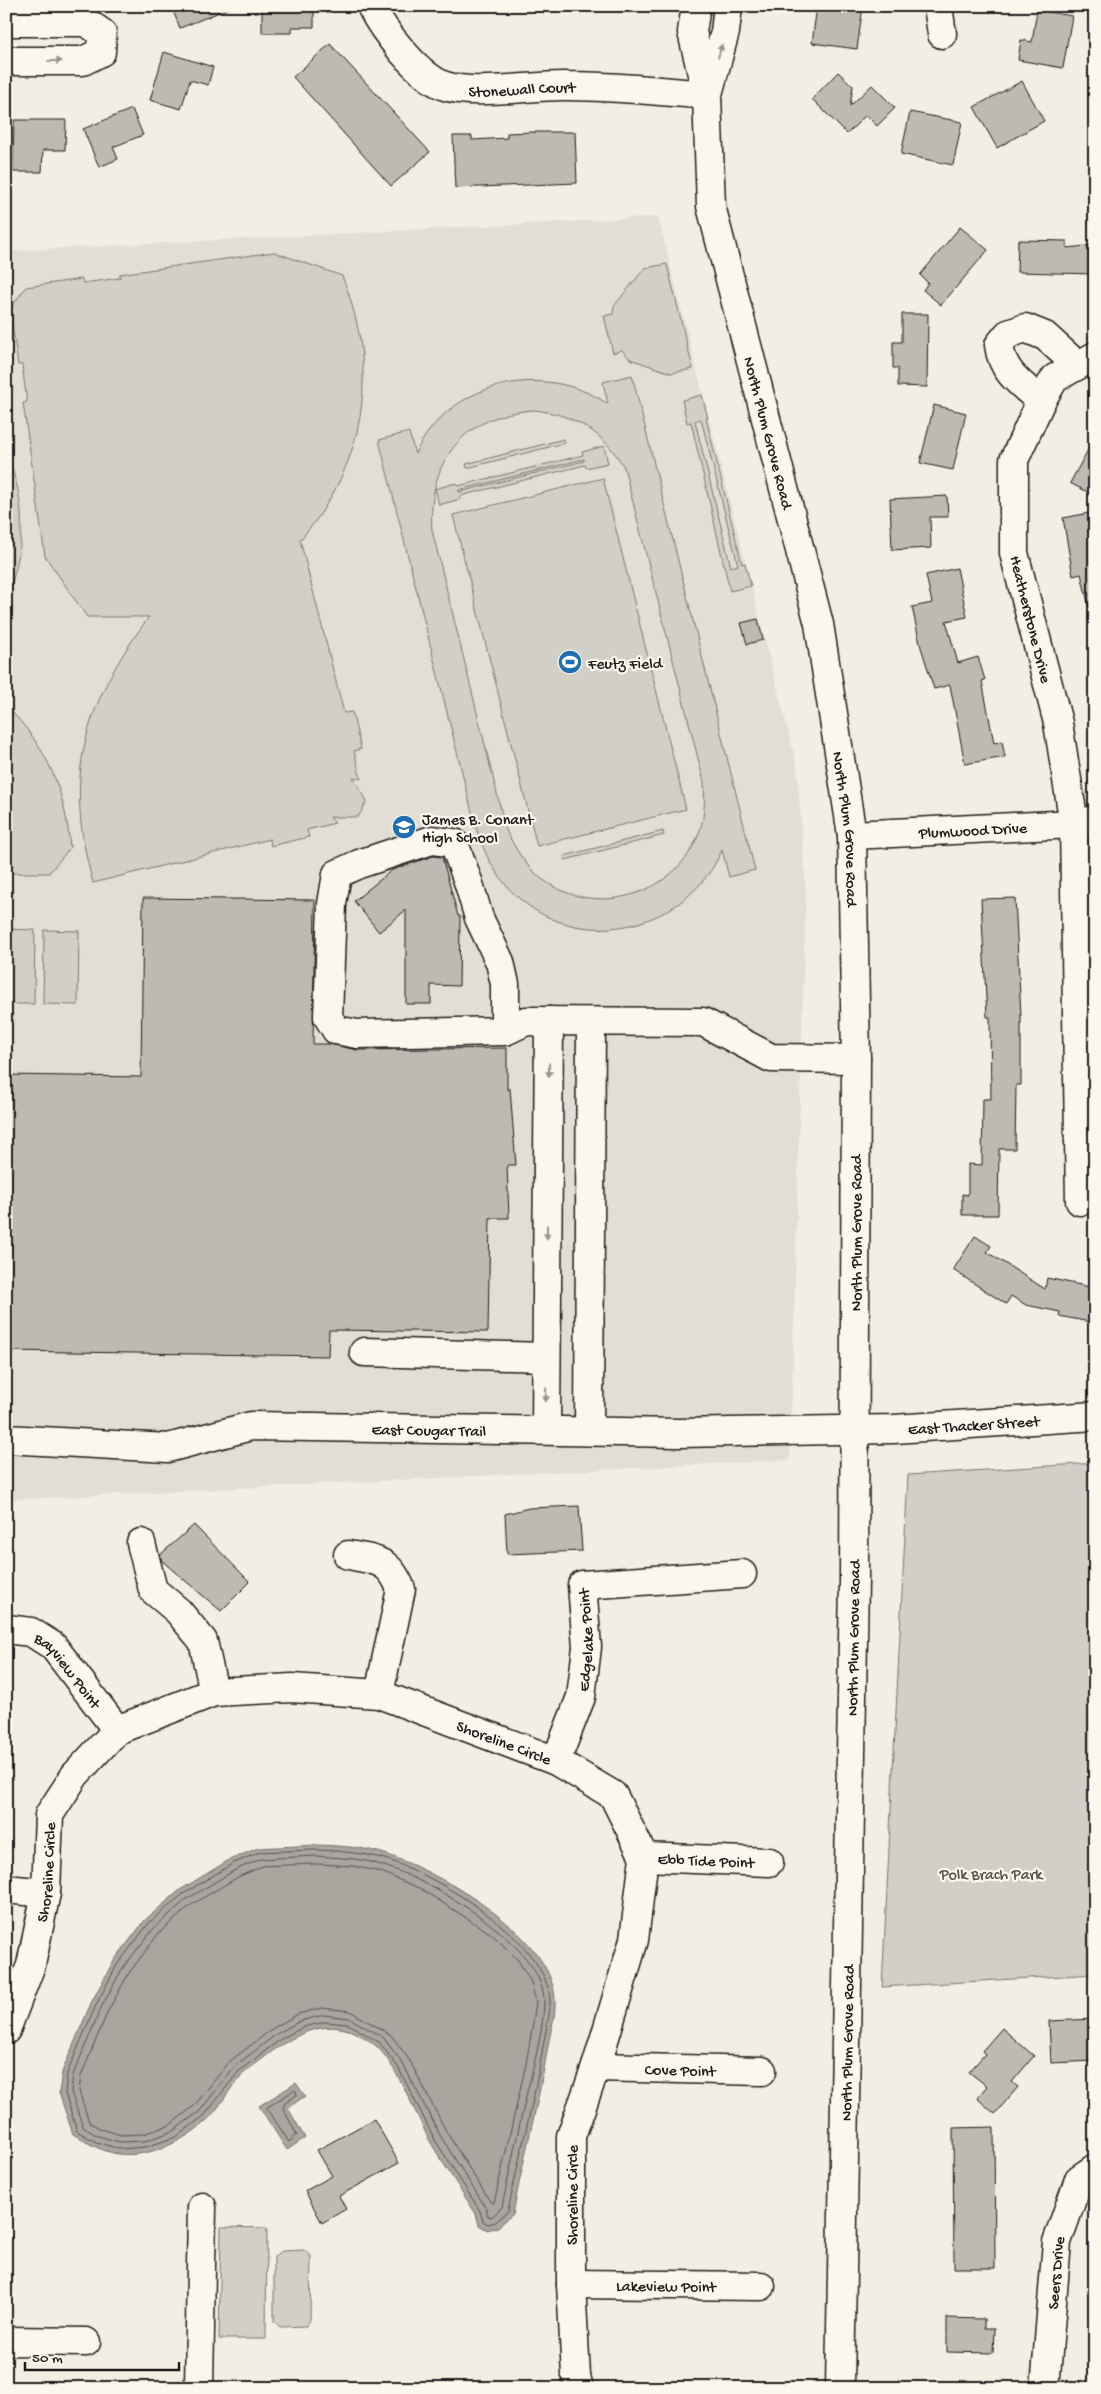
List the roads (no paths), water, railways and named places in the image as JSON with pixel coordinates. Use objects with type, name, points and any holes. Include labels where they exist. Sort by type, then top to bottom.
[{"type":"street","name":"Stonewall Court","points":[[371,6],[413,64],[427,77],[445,86],[475,89],[565,86],[707,95]]},
{"type":"street","name":"North Plum Grove Road","points":[[696,6],[692,32],[707,95],[711,206],[820,624],[852,835],[856,1059],[854,1581],[840,2388]]},
{"type":"street","name":"North Plum Grove Road","points":[[707,95],[725,32],[728,6]]},
{"type":"street","points":[[938,6],[942,34]]},
{"type":"street","points":[[6,22],[86,22],[102,34],[101,52],[83,61],[6,61]]},
{"type":"street","points":[[1041,400],[1011,376],[1001,358],[999,345],[1008,334],[1025,328],[1044,336],[1086,360]]},
{"type":"street","name":"Heatherstone Drive","points":[[1080,1201],[1084,822],[1014,553],[1014,460],[1041,400],[1055,378],[1086,360]]},
{"type":"street","name":"Plumwood Drive","points":[[852,835],[1084,822]]},
{"type":"street","points":[[506,1032],[505,984],[500,962],[479,918],[454,843],[432,840],[358,864],[336,874],[332,904],[328,1018],[336,1030],[357,1034],[506,1032],[526,1021],[703,1022],[771,1058],[856,1059]]},
{"type":"street","points":[[546,1430],[549,1021]]},
{"type":"street","points":[[589,1430],[591,1022]]},
{"type":"street","points":[[364,1352],[546,1357]]},
{"type":"street","name":"East Thacker Street","points":[[854,1430],[1095,1416]]},
{"type":"street","name":"East Cougar Trail","points":[[6,1440],[168,1448],[252,1426],[589,1430],[680,1433],[854,1430]]},
{"type":"street","points":[[141,1542],[153,1590],[178,1611],[203,1641],[214,1692]]},
{"type":"street","points":[[348,1554],[380,1561],[394,1573],[401,1589],[379,1694]]},
{"type":"street","name":"Edgelake Point","points":[[556,1761],[581,1697],[588,1647],[582,1585],[742,1574]]},
{"type":"street","name":"Bayview Point","points":[[6,1629],[31,1632],[53,1646],[117,1730]]},
{"type":"street","name":"Shoreline Circle","points":[[6,2030],[31,1966],[46,1893],[49,1815],[75,1775],[117,1730],[214,1692],[292,1688],[379,1694],[556,1761],[613,1795],[644,1857],[634,1940],[596,2067],[571,2136],[571,2284],[576,2376],[579,2388]]},
{"type":"street","name":"Ebb Tide Point","points":[[644,1857],[769,1862]]},
{"type":"street","points":[[6,1889],[46,1893]]},
{"type":"street","name":"Cove Point","points":[[596,2067],[762,2071]]},
{"type":"street","name":"Seers Drive","points":[[1045,2388],[1057,2242],[1079,2179],[1095,2168]]},
{"type":"street","points":[[199,2388],[202,2207]]},
{"type":"street","name":"Lakeview Point","points":[[571,2284],[761,2286]]},
{"type":"street","points":[[6,2341],[86,2342]]},
{"type":"water","points":[[317,1845],[353,1847],[380,1852],[411,1864],[464,1892],[516,1931],[536,1953],[550,1977],[555,2001],[555,2012],[540,2088],[513,2214],[498,2227],[487,2230],[479,2225],[476,2214],[431,2143],[398,2077],[383,2053],[360,2035],[346,2029],[319,2028],[306,2032],[279,2046],[242,2075],[217,2109],[198,2128],[178,2141],[154,2151],[130,2155],[118,2154],[94,2146],[73,2134],[59,2093],[62,2072],[91,2003],[113,1962],[145,1920],[180,1890],[229,1860],[258,1848]]},
{"type":"water","points":[[296,2083],[305,2096],[288,2108],[305,2138],[287,2150],[259,2106]]},
{"type":"place","name":"Feutz Field","points":[[570,662]]},
{"type":"place","name":"James B. Conant High School","points":[[404,827]]},
{"type":"park label","name":"Polk Brach Park","points":[[991,1873]]}]
